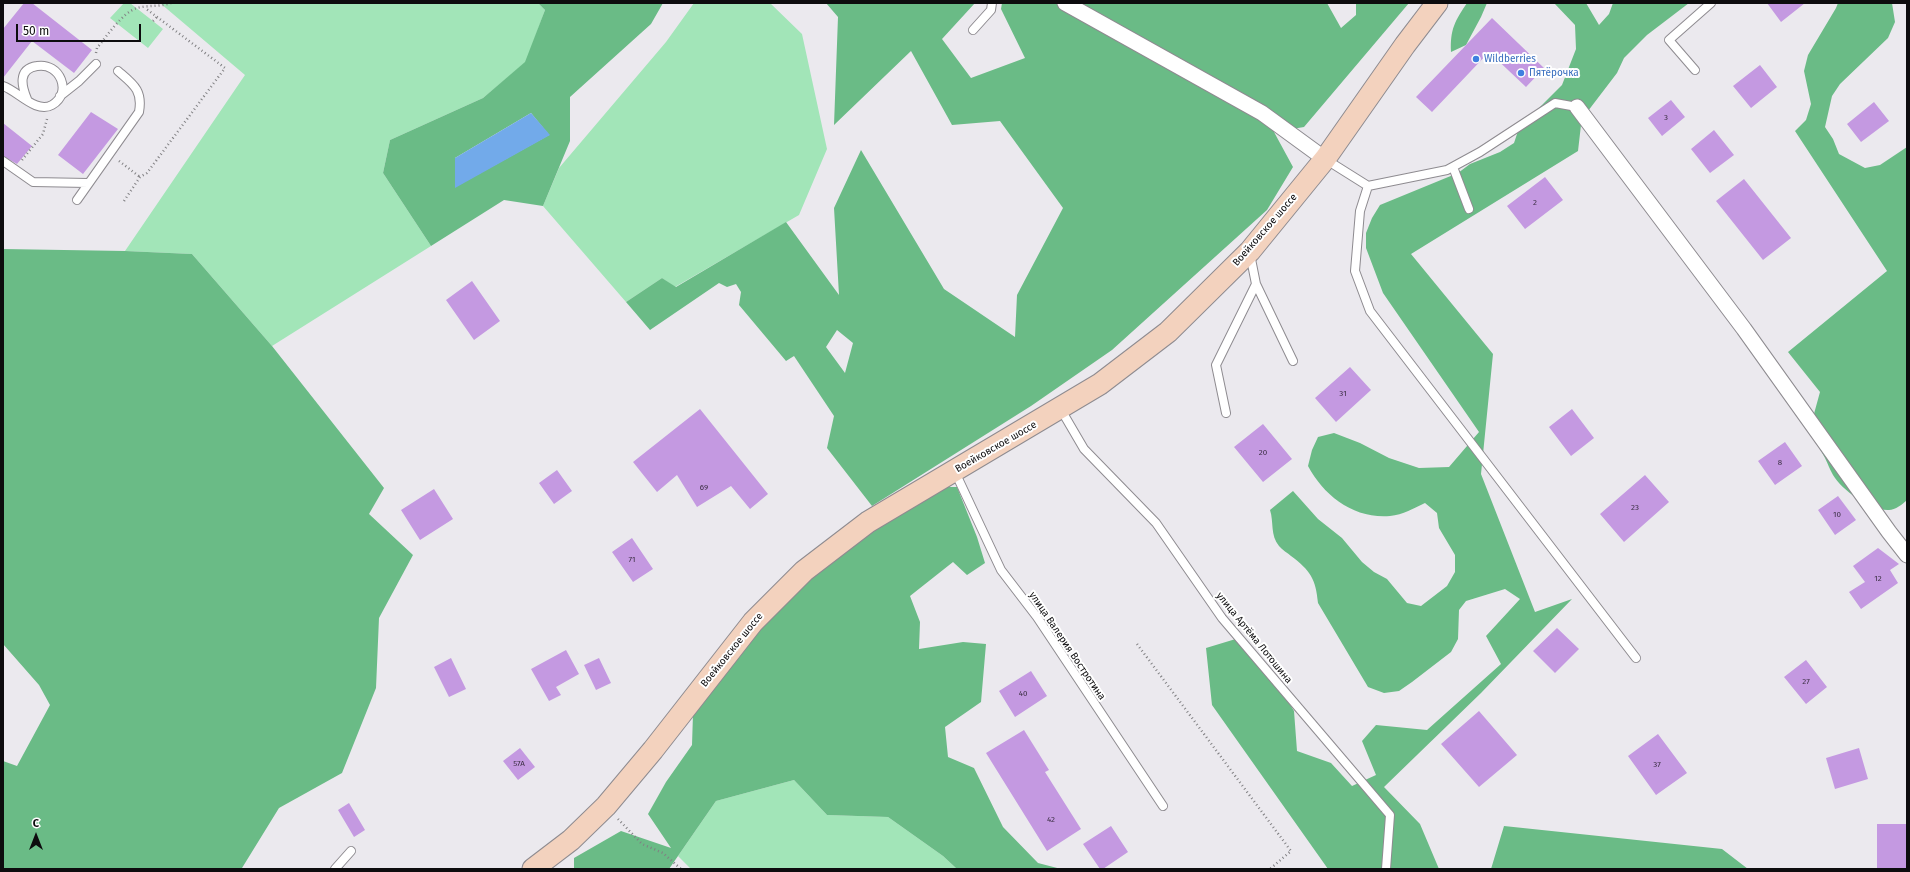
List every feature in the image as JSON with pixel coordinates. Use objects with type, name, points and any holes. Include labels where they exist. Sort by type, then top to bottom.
[{"type":"street","points":[[1065,3],[1262,113],[1325,159]]},
{"type":"street","name":"Воейковское шоссе","points":[[533,869],[571,840],[606,806],[653,750],[753,622],[799,576],[868,522],[1100,384],[1168,332],[1250,251],[1325,159],[1405,45],[1437,3]]},
{"type":"street","points":[[1577,107],[1744,329],[1907,555]]},
{"type":"lane","points":[[973,30],[991,10],[992,3]]},
{"type":"lane","points":[[1695,70],[1669,40],[1711,3]]},
{"type":"lane","points":[[3,86],[12,89],[39,107],[50,106],[96,64]]},
{"type":"lane","points":[[27,100],[21,82],[23,75],[27,70],[35,66],[45,65],[54,68],[63,83],[60,96]]},
{"type":"lane","points":[[77,200],[139,112],[140,102],[137,89],[118,71]]},
{"type":"lane","points":[[1325,159],[1368,186],[1447,170],[1492,144],[1555,102],[1577,107]]},
{"type":"lane","points":[[3,161],[33,182],[88,183]]},
{"type":"lane","points":[[1453,166],[1468,209]]},
{"type":"lane","points":[[1368,186],[1360,211],[1355,271],[1370,311],[1636,658]]},
{"type":"lane","points":[[1250,251],[1256,284],[1293,361]]},
{"type":"lane","points":[[1226,413],[1216,365],[1256,284]]},
{"type":"lane","name":"улица Артёма Лотошина","points":[[1060,408],[1084,449],[1156,523],[1222,618],[1390,815],[1386,869]]},
{"type":"lane","name":"улица Валерия Востротина","points":[[954,471],[1001,570],[1037,616],[1163,806]]},
{"type":"lane","points":[[335,869],[351,851]]},
{"type":"path","points":[[96,64],[94,58],[97,48],[118,22],[136,8],[161,7],[171,3]]},
{"type":"path","points":[[124,201],[140,177],[147,173],[225,68],[145,8]]},
{"type":"path","points":[[153,21],[157,16]]},
{"type":"path","points":[[15,170],[43,134],[50,106]]},
{"type":"path","points":[[109,154],[140,177]]},
{"type":"path","points":[[1137,644],[1291,851],[1270,869]]},
{"type":"path","points":[[606,806],[642,844],[663,853],[681,869]]},
{"type":"green space","points":[[124,3],[130,3],[163,29],[148,48],[110,18]]},
{"type":"green space","points":[[160,3],[538,3],[545,10],[526,62],[483,98],[390,140],[383,173],[431,246],[272,346],[192,254],[125,251],[245,75]]},
{"type":"green space","points":[[538,3],[663,3],[651,24],[570,97],[570,141],[543,206],[504,200],[431,246],[383,173],[390,140],[483,98],[525,62],[545,10]],"holes":[[[531,113],[549,135],[455,187],[455,158]]]},
{"type":"green space","points":[[694,3],[770,3],[802,34],[827,149],[799,215],[675,287],[662,278],[626,302],[543,206],[559,168],[666,42]]},
{"type":"green space","points":[[826,3],[975,3],[942,39],[971,78],[1025,58],[1001,9],[1002,3],[1327,3],[1341,28],[1356,15],[1356,3],[1409,3],[1304,127],[1274,132],[1293,167],[1267,210],[1112,350],[1031,406],[872,506],[827,448],[834,416],[794,356],[786,361],[739,305],[741,292],[736,284],[727,287],[719,283],[650,330],[626,302],[662,278],[676,287],[786,222],[839,295],[834,208],[861,150],[944,289],[1015,337],[1017,295],[1063,208],[1000,121],[952,125],[911,51],[834,125],[838,17]],"holes":[[[837,330],[853,343],[845,373],[826,347]]]},
{"type":"green space","points":[[1467,3],[1487,3],[1466,45],[1451,52],[1452,31],[1459,15]]},
{"type":"green space","points":[[1554,3],[1586,3],[1599,25],[1609,14],[1613,3],[1689,3],[1647,35],[1624,58],[1617,73],[1588,111],[1581,125],[1578,151],[1411,254],[1493,354],[1481,474],[1535,612],[1572,599],[1481,693],[1384,787],[1420,824],[1439,869],[1328,869],[1212,705],[1206,648],[1239,638],[1265,663],[1294,711],[1297,751],[1331,763],[1352,786],[1376,775],[1362,741],[1376,725],[1427,730],[1501,664],[1486,636],[1520,599],[1505,589],[1466,601],[1459,610],[1458,639],[1451,652],[1412,682],[1399,691],[1384,693],[1368,687],[1318,603],[1316,588],[1311,576],[1298,561],[1282,549],[1276,542],[1273,533],[1270,510],[1293,491],[1318,519],[1342,538],[1362,562],[1374,572],[1387,579],[1407,603],[1421,606],[1447,586],[1455,572],[1455,555],[1439,528],[1437,513],[1425,503],[1408,511],[1390,516],[1364,514],[1352,509],[1331,496],[1322,487],[1308,466],[1312,450],[1318,437],[1334,433],[1360,443],[1389,458],[1419,468],[1449,467],[1479,432],[1383,293],[1366,248],[1366,233],[1372,218],[1380,205],[1458,173],[1470,164],[1500,152],[1514,143],[1519,128],[1562,85],[1576,49],[1575,25]]},
{"type":"green space","points":[[1838,3],[1892,3],[1895,22],[1888,38],[1840,84],[1832,96],[1825,127],[1833,139],[1839,154],[1865,168],[1880,165],[1907,147],[1907,500],[1891,510],[1874,507],[1865,503],[1843,487],[1833,475],[1809,432],[1820,392],[1788,352],[1887,271],[1795,131],[1806,120],[1811,104],[1804,71],[1808,55]]},
{"type":"green space","points":[[3,249],[125,251],[192,254],[272,346],[384,488],[369,514],[413,555],[379,618],[376,688],[342,773],[279,808],[242,868],[3,869],[3,761],[17,766],[50,705],[39,685],[3,644]]},
{"type":"green space","points":[[943,487],[957,487],[977,537],[985,563],[967,575],[953,562],[910,596],[920,622],[919,649],[963,642],[986,644],[981,702],[945,727],[948,757],[974,768],[1003,827],[1038,863],[1061,869],[957,869],[943,856],[888,817],[827,815],[794,780],[716,801],[669,869],[574,869],[574,858],[621,831],[671,848],[648,814],[666,782],[692,745],[693,714],[750,638],[842,549]]},
{"type":"green space","points":[[794,780],[827,815],[888,817],[943,856],[957,869],[691,869],[678,856],[716,801]]},
{"type":"green space","points":[[1504,826],[1722,849],[1748,869],[1491,869]]},
{"type":"water","points":[[531,113],[550,135],[455,188],[455,158]]},
{"type":"building","points":[[24,3],[32,3],[92,50],[74,73],[32,41],[3,78],[3,29]]},
{"type":"building","points":[[1767,3],[1805,3],[1781,22]]},
{"type":"building","points":[[1492,18],[1544,68],[1526,87],[1489,52],[1432,112],[1416,97]]},
{"type":"building","points":[[1760,65],[1777,87],[1751,108],[1733,86]]},
{"type":"building","points":[[1671,100],[1685,117],[1662,136],[1648,118]]},
{"type":"building","points":[[1874,102],[1889,121],[1861,142],[1847,124]]},
{"type":"building","points":[[91,112],[118,129],[83,174],[58,155]]},
{"type":"building","points":[[3,123],[32,146],[17,164],[3,156]]},
{"type":"building","points":[[1714,130],[1734,155],[1710,173],[1691,149]]},
{"type":"building","points":[[1545,177],[1563,200],[1525,229],[1507,206]]},
{"type":"building","points":[[1744,179],[1791,238],[1763,260],[1716,201]]},
{"type":"building","points":[[472,281],[500,321],[474,340],[446,300]]},
{"type":"building","points":[[1350,367],[1371,390],[1336,422],[1315,398]]},
{"type":"building","points":[[700,409],[768,494],[750,509],[731,486],[697,507],[677,475],[657,492],[633,462]]},
{"type":"building","points":[[1572,409],[1594,438],[1571,456],[1549,427]]},
{"type":"building","points":[[1263,424],[1292,459],[1263,482],[1234,447]]},
{"type":"building","points":[[1785,442],[1802,466],[1775,485],[1758,461]]},
{"type":"building","points":[[557,470],[572,491],[554,504],[539,483]]},
{"type":"building","points":[[1645,475],[1669,502],[1624,542],[1600,514]]},
{"type":"building","points":[[434,489],[453,519],[420,540],[401,510]]},
{"type":"building","points":[[1838,496],[1856,520],[1835,535],[1818,510]]},
{"type":"building","points":[[632,538],[653,569],[633,582],[612,552]]},
{"type":"building","points":[[1878,548],[1899,564],[1890,570],[1898,583],[1861,609],[1849,592],[1865,582],[1853,566]]},
{"type":"building","points":[[1557,628],[1579,649],[1555,673],[1533,651]]},
{"type":"building","points":[[566,650],[579,674],[556,687],[561,695],[549,701],[531,669]]},
{"type":"building","points":[[451,658],[466,689],[449,697],[434,667]]},
{"type":"building","points":[[599,658],[611,683],[596,690],[584,665]]},
{"type":"building","points":[[1806,660],[1827,687],[1806,704],[1784,677]]},
{"type":"building","points":[[1031,671],[1047,696],[1015,717],[999,691]]},
{"type":"building","points":[[1479,711],[1517,755],[1479,787],[1441,744]]},
{"type":"building","points":[[1024,730],[1049,770],[1045,772],[1081,829],[1047,851],[986,753]]},
{"type":"building","points":[[1658,734],[1687,773],[1656,795],[1628,756]]},
{"type":"building","points":[[520,748],[535,767],[518,780],[503,761]]},
{"type":"building","points":[[1859,748],[1868,779],[1835,789],[1826,758]]},
{"type":"building","points":[[349,803],[365,830],[354,837],[338,810]]},
{"type":"building","points":[[1877,824],[1907,824],[1907,868],[1877,868]]},
{"type":"building","points":[[1111,826],[1128,852],[1103,869],[1100,869],[1083,844]]},
{"type":"place","name":"Wildberries","points":[[1476,59]]},
{"type":"place","name":"Пятёрочка","points":[[1521,73]]}]
